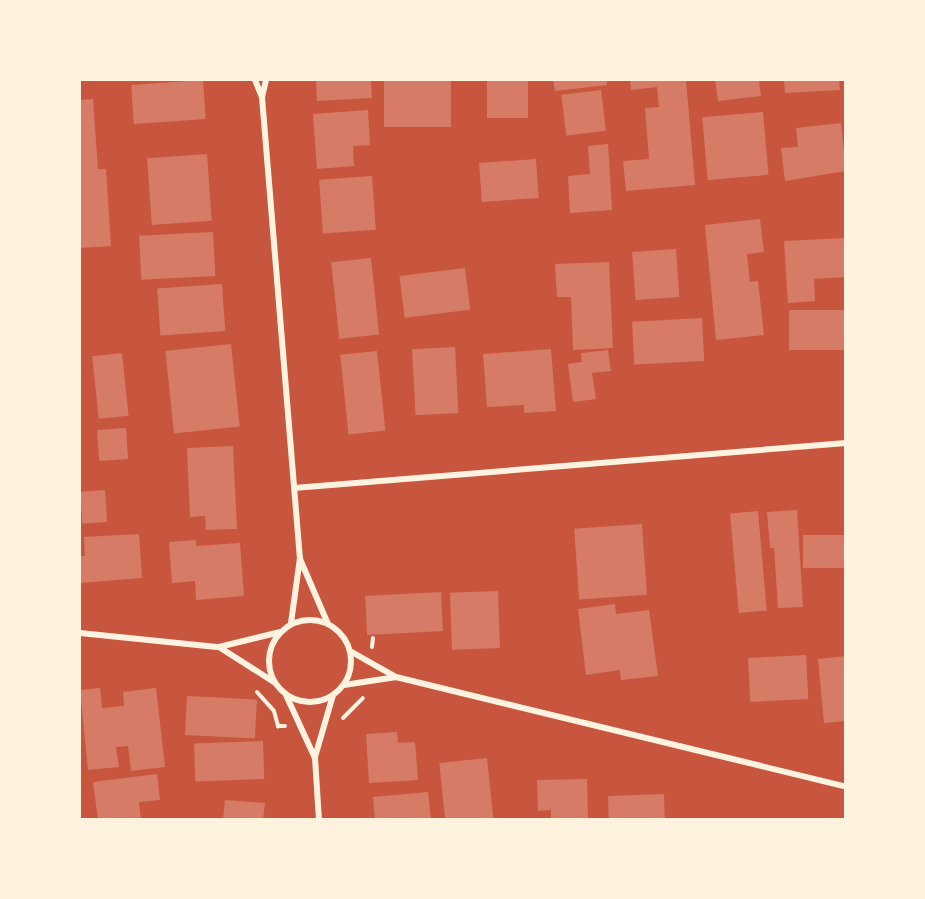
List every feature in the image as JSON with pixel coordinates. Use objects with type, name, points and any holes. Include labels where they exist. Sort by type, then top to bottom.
[{"type":"street","points":[[255,80],[262,97],[300,558],[291,623]]},
{"type":"street","points":[[262,97],[266,80]]},
{"type":"street","points":[[294,488],[846,443]]},
{"type":"street","points":[[300,558],[328,624]]},
{"type":"street","points":[[80,633],[219,647],[280,632],[291,623],[307,618],[328,624],[344,638],[350,651],[350,672],[344,685],[333,695],[310,702],[285,694]]},
{"type":"street","points":[[274,682],[268,658],[280,632]]},
{"type":"street","points":[[219,647],[274,682],[285,694],[315,758]]},
{"type":"street","points":[[350,651],[396,677],[846,788]]},
{"type":"street","points":[[344,685],[396,677]]},
{"type":"street","points":[[319,819],[315,758],[333,695]]},
{"type":"path","points":[[369,662],[373,638]]},
{"type":"path","points":[[248,666],[245,687],[252,687],[274,711],[278,726],[300,726]]},
{"type":"path","points":[[324,726],[335,725],[363,701],[366,682]]},
{"type":"building","points":[[203,80],[206,119],[134,124],[131,85]]},
{"type":"building","points":[[316,80],[371,80],[372,98],[317,101]]},
{"type":"building","points":[[384,80],[451,80],[451,127],[384,127]]},
{"type":"building","points":[[487,80],[528,80],[528,118],[487,118]]},
{"type":"building","points":[[553,80],[607,80],[607,85],[555,91]]},
{"type":"building","points":[[630,80],[686,80],[695,185],[626,191],[623,161],[649,159],[645,108],[659,107],[657,87],[631,90]]},
{"type":"building","points":[[715,80],[759,80],[761,96],[718,101]]},
{"type":"building","points":[[784,80],[839,80],[840,90],[785,93]]},
{"type":"building","points":[[601,90],[606,131],[566,136],[561,95]]},
{"type":"building","points":[[93,99],[98,169],[106,169],[111,246],[80,248],[80,100]]},
{"type":"building","points":[[368,110],[370,145],[353,146],[354,166],[317,169],[313,114]]},
{"type":"building","points":[[763,112],[768,175],[708,180],[702,117]]},
{"type":"building","points":[[841,123],[846,171],[785,181],[781,148],[798,147],[796,128]]},
{"type":"building","points":[[608,144],[612,210],[570,213],[568,176],[590,174],[588,146]]},
{"type":"building","points":[[207,154],[212,221],[152,225],[147,158]]},
{"type":"building","points":[[536,159],[539,198],[482,202],[479,163]]},
{"type":"building","points":[[372,176],[376,230],[323,234],[319,180]]},
{"type":"building","points":[[760,219],[764,252],[747,254],[750,282],[758,281],[764,335],[716,340],[705,225]]},
{"type":"building","points":[[213,232],[215,276],[141,280],[139,236]]},
{"type":"building","points":[[846,238],[846,277],[814,279],[815,301],[788,303],[784,241]]},
{"type":"building","points":[[676,249],[679,297],[635,300],[632,252]]},
{"type":"building","points":[[371,258],[379,335],[339,339],[331,262]]},
{"type":"building","points":[[609,262],[613,348],[573,350],[571,297],[557,297],[555,264]]},
{"type":"building","points":[[465,268],[470,310],[405,318],[399,276]]},
{"type":"building","points":[[222,284],[225,331],[160,335],[157,289]]},
{"type":"building","points":[[789,310],[846,310],[846,350],[789,350]]},
{"type":"building","points":[[702,318],[704,361],[634,365],[632,322]]},
{"type":"building","points":[[231,344],[240,427],[174,433],[165,351]]},
{"type":"building","points":[[455,347],[458,413],[416,415],[412,349]]},
{"type":"building","points":[[551,349],[556,411],[524,413],[524,405],[487,407],[483,354]]},
{"type":"building","points":[[608,350],[611,371],[592,373],[596,399],[573,402],[568,364],[582,362],[581,353]]},
{"type":"building","points":[[377,351],[385,431],[349,434],[340,355]]},
{"type":"building","points":[[122,353],[129,416],[99,419],[92,356]]},
{"type":"building","points":[[126,428],[128,459],[99,461],[97,430]]},
{"type":"building","points":[[233,446],[237,529],[206,530],[205,516],[190,517],[187,448]]},
{"type":"building","points":[[105,490],[107,522],[82,524],[80,492]]},
{"type":"building","points":[[797,510],[803,607],[778,608],[774,548],[770,548],[767,512]]},
{"type":"building","points":[[758,511],[767,611],[739,613],[730,513]]},
{"type":"building","points":[[642,524],[647,595],[579,600],[574,529]]},
{"type":"building","points":[[139,534],[142,578],[80,583],[80,556],[85,556],[84,537]]},
{"type":"building","points":[[803,535],[846,535],[846,568],[803,568]]},
{"type":"building","points":[[196,540],[196,546],[240,543],[244,596],[196,600],[195,581],[172,583],[169,542]]},
{"type":"building","points":[[498,591],[500,648],[452,650],[450,593]]},
{"type":"building","points":[[441,592],[443,631],[367,635],[365,596]]},
{"type":"building","points":[[615,604],[616,614],[649,610],[658,676],[621,680],[620,670],[586,675],[578,609]]},
{"type":"building","points":[[806,655],[808,699],[750,702],[748,658]]},
{"type":"building","points":[[846,656],[846,721],[824,723],[818,659]]},
{"type":"building","points":[[100,688],[102,708],[124,706],[123,692],[156,688],[165,767],[131,771],[128,746],[116,747],[119,767],[88,770],[80,690]]},
{"type":"building","points":[[187,696],[257,700],[255,739],[185,735]]},
{"type":"building","points":[[397,732],[398,743],[415,742],[418,780],[369,783],[366,734]]},
{"type":"building","points":[[263,741],[264,779],[195,781],[194,743]]},
{"type":"building","points":[[487,758],[493,820],[445,820],[439,763]]},
{"type":"building","points":[[157,774],[160,800],[139,802],[141,820],[98,820],[93,782]]},
{"type":"building","points":[[587,779],[588,820],[551,820],[551,810],[538,811],[537,780]]},
{"type":"building","points":[[428,792],[431,820],[375,820],[373,797]]},
{"type":"building","points":[[664,794],[665,820],[609,820],[608,796]]},
{"type":"building","points":[[225,800],[265,803],[263,820],[223,820]]}]
